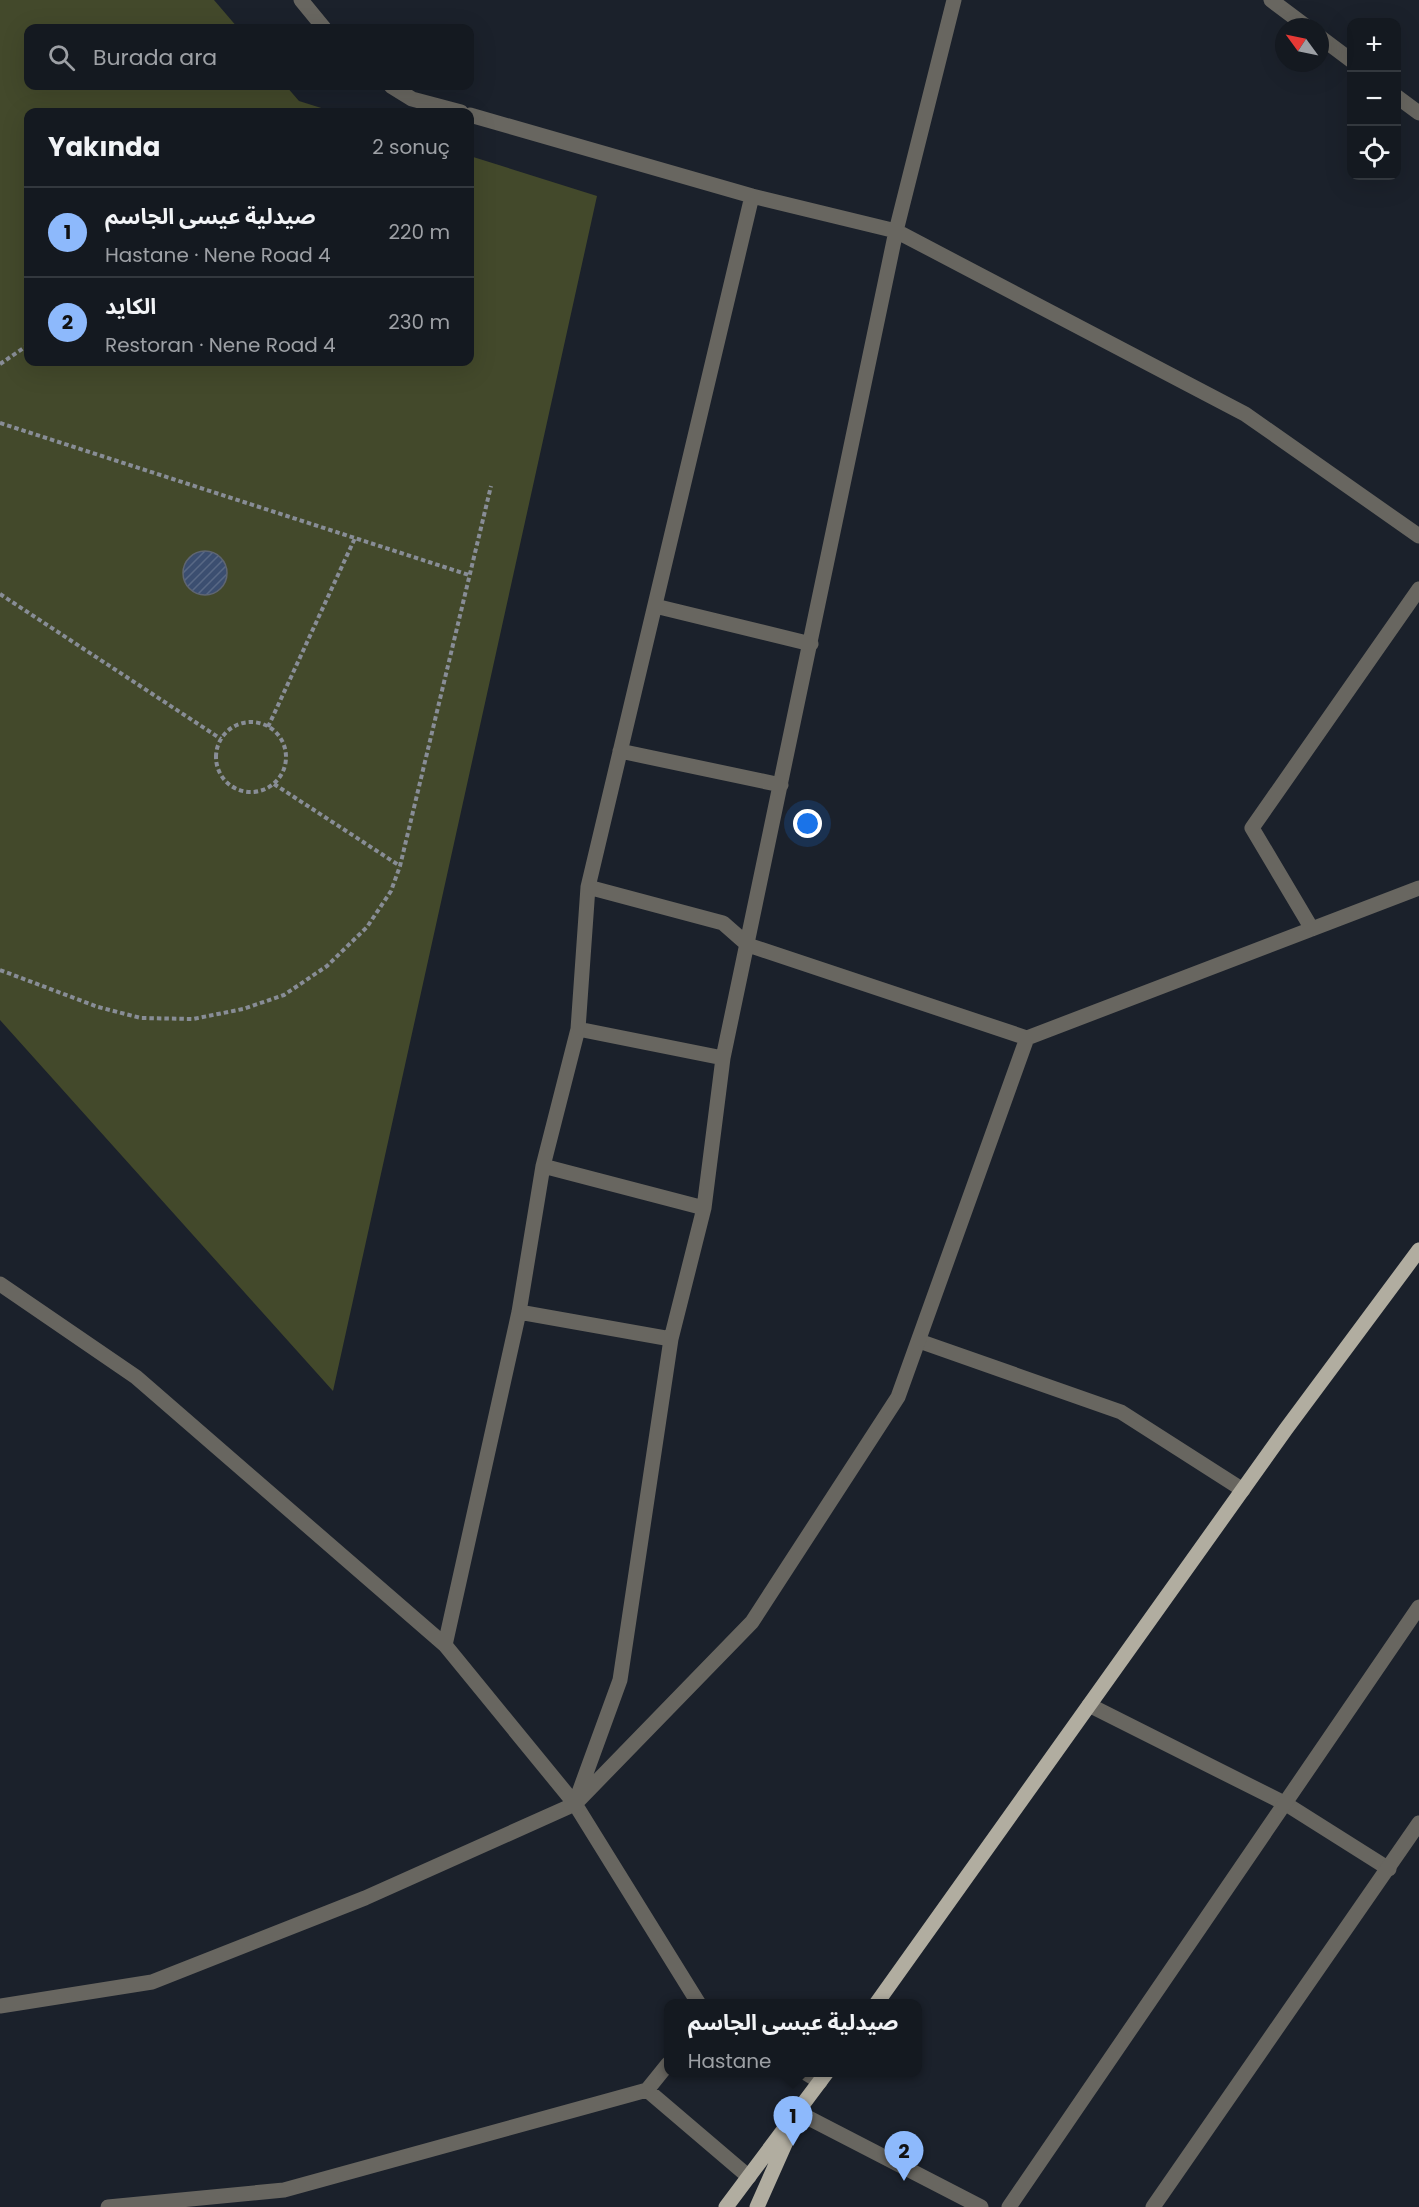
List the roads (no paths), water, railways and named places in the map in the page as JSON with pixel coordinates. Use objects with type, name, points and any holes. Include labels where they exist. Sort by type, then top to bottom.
[{"type":"main road","points":[[880,1999],[1243,1490],[1419,1250]]},
{"type":"main road","points":[[726,2207],[824,2077]]},
{"type":"main road","points":[[757,2207],[799,2113]]},
{"type":"street","points":[[301,0],[321,24]]},
{"type":"street","points":[[575,1804],[620,1680],[670,1339],[704,1208],[723,1058],[896,231],[954,0]]},
{"type":"street","points":[[1271,0],[1295,18]]},
{"type":"street","points":[[1329,44],[1347,57]]},
{"type":"street","points":[[397,90],[412,99],[446,108]]},
{"type":"street","points":[[1401,100],[1419,113]]},
{"type":"street","points":[[474,116],[752,196],[896,231],[1245,414],[1419,536]]},
{"type":"street","points":[[445,1645],[519,1312],[543,1166],[578,1029],[588,887],[752,196]]},
{"type":"street","points":[[1312,929],[1252,828],[1419,589]]},
{"type":"street","points":[[655,606],[811,644]]},
{"type":"street","points":[[620,751],[781,785]]},
{"type":"street","points":[[588,887],[723,923],[748,945],[1027,1038],[1419,888]]},
{"type":"street","points":[[578,1029],[723,1058]]},
{"type":"street","points":[[0,2006],[152,1982],[365,1898],[575,1804],[752,1622],[898,1397],[1027,1038]]},
{"type":"street","points":[[543,1166],[704,1208]]},
{"type":"street","points":[[0,1284],[136,1377],[445,1645],[575,1804],[696,1999]]},
{"type":"street","points":[[519,1312],[670,1339]]},
{"type":"street","points":[[919,1341],[1121,1412],[1243,1490]]},
{"type":"street","points":[[1009,2207],[1419,1607]]},
{"type":"street","points":[[1089,1705],[1286,1804],[1389,1869]]},
{"type":"street","points":[[1153,2207],[1419,1823]]},
{"type":"street","points":[[108,2207],[284,2190],[647,2090],[664,2070]]},
{"type":"street","points":[[647,2090],[749,2177]]},
{"type":"street","points":[[799,2113],[981,2207]]},
{"type":"place","name":"صيدلية عيسى الجاسم","points":[[793,2146]]},
{"type":"place","name":"الكايد","points":[[904,2181]]}]
